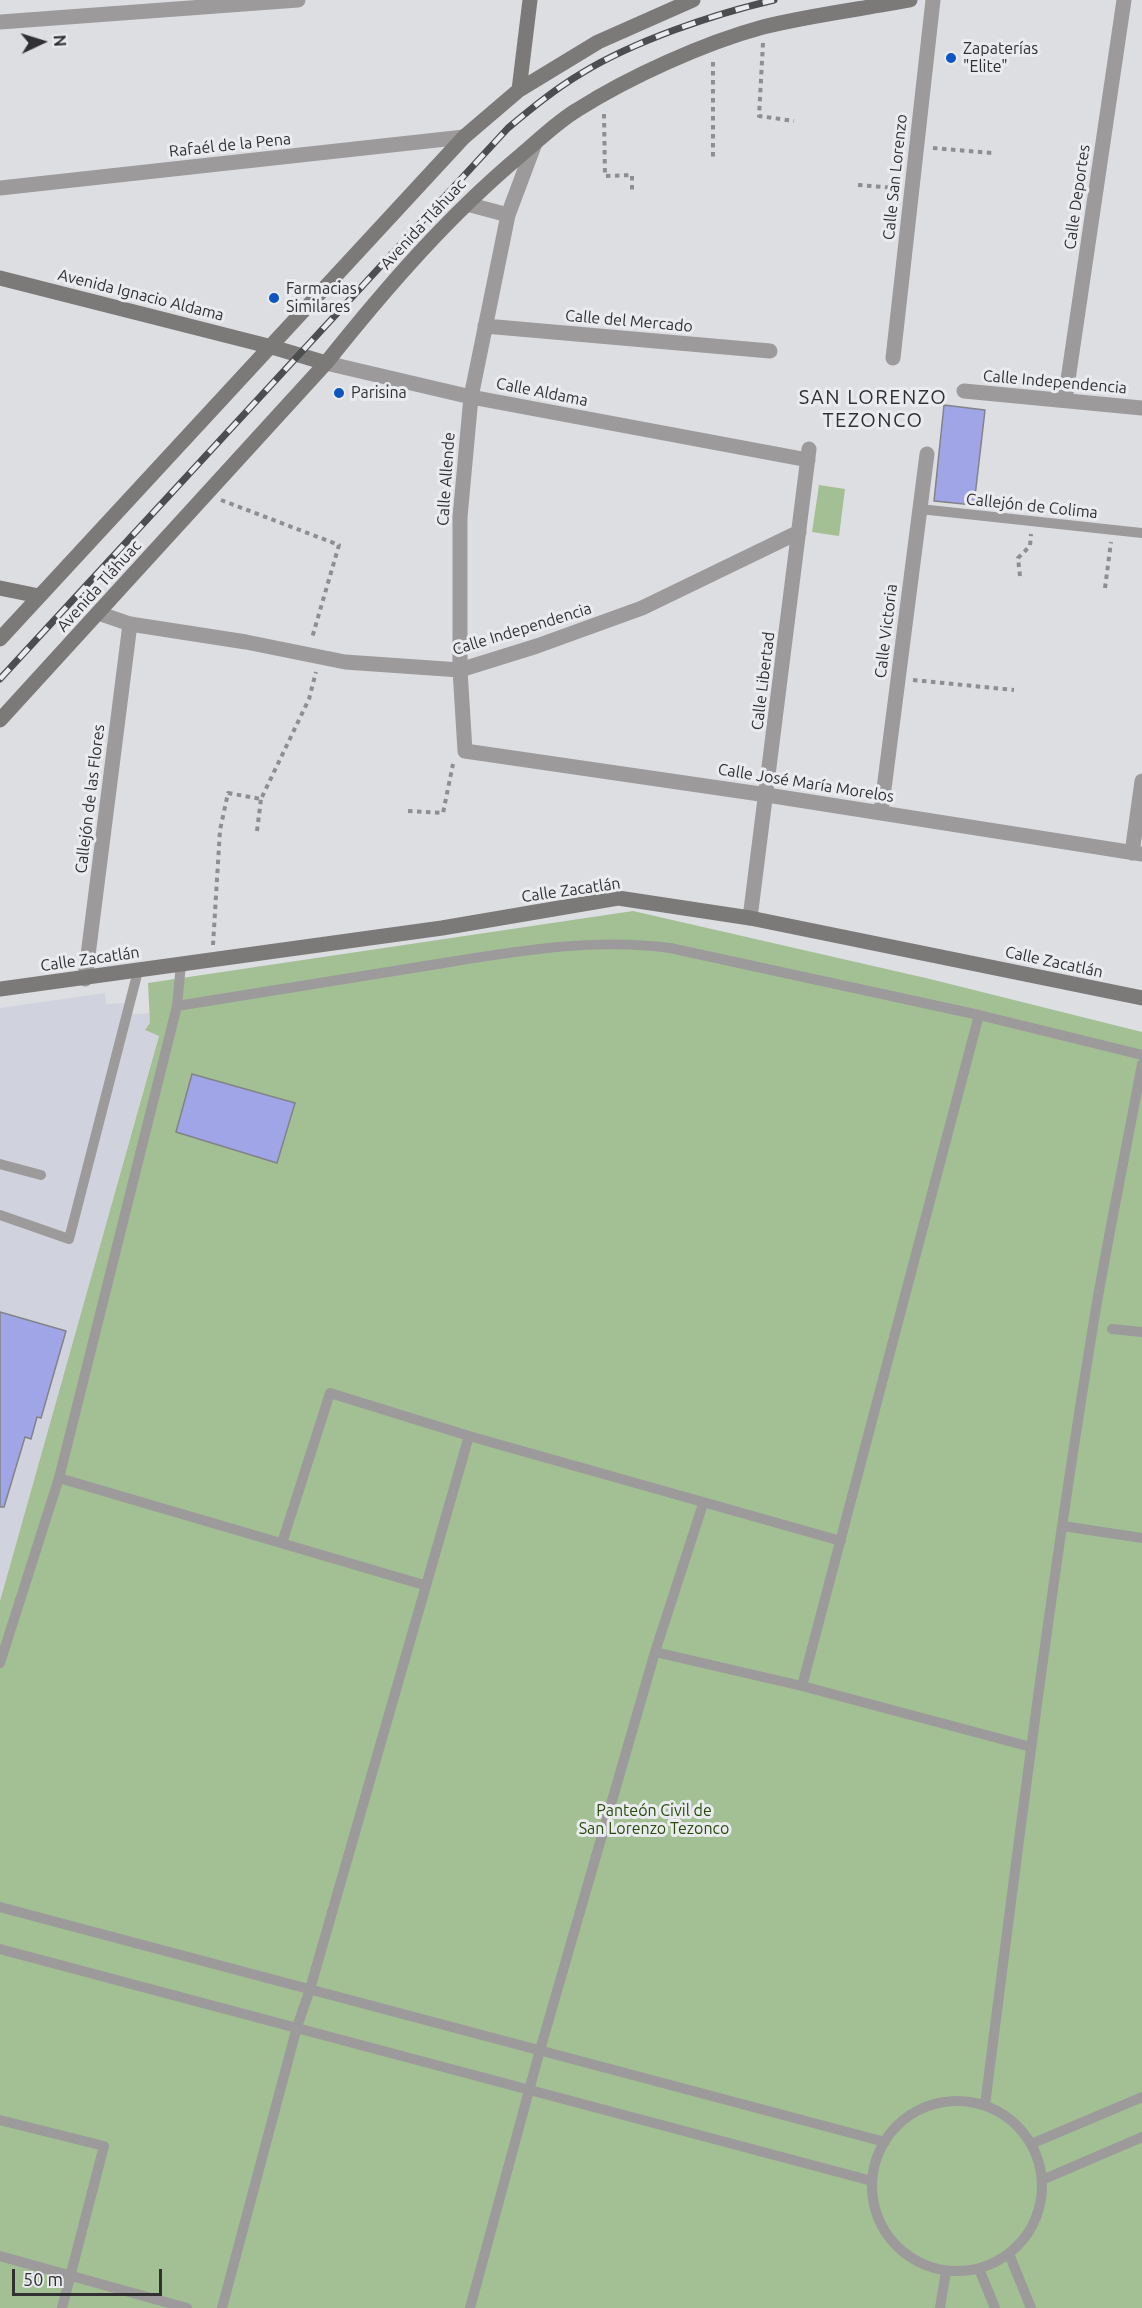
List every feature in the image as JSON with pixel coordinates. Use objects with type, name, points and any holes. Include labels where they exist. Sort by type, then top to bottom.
[{"type":"main road","points":[[519,90],[530,0]]},
{"type":"main road","name":"Avenida Tláhuac","points":[[0,639],[464,137],[519,90],[598,42],[693,0]]},
{"type":"main road","name":"Avenida Tláhuac","points":[[0,720],[326,363],[375,302],[482,188],[536,142],[576,111],[604,95],[631,80],[713,43],[764,27],[910,0]]},
{"type":"main road","name":"Avenida Ignacio Aldama","points":[[0,278],[272,347]]},
{"type":"main road","name":"Calle Aldama","points":[[272,347],[326,363]]},
{"type":"main road","points":[[0,588],[39,596]]},
{"type":"main road","name":"Calle Zacatlán","points":[[0,989],[86,979],[442,928],[618,898],[750,918],[1142,998]]},
{"type":"street","points":[[0,22],[298,0]]},
{"type":"street","name":"Calle San Lorenzo","points":[[893,358],[933,0]]},
{"type":"street","name":"Calle Deportes","points":[[1065,400],[1124,0]]},
{"type":"street","name":"Rafaél de la Pena","points":[[0,188],[464,137]]},
{"type":"street","name":"Calle Allende","points":[[465,750],[460,670],[460,517],[471,397],[508,215],[536,142]]},
{"type":"street","points":[[467,204],[508,215]]},
{"type":"street","name":"Calle del Mercado","points":[[485,326],[770,351]]},
{"type":"street","name":"Calle Aldama","points":[[326,363],[471,397],[808,454]]},
{"type":"street","name":"Calle Independencia","points":[[964,391],[1142,408]]},
{"type":"street","name":"Calle Libertad","points":[[750,918],[808,454]]},
{"type":"street","name":"Calle Victoria","points":[[881,812],[927,454]]},
{"type":"street","name":"Calle Independencia","points":[[98,613],[130,624],[246,642],[345,662],[460,670],[537,646],[642,608],[800,532]]},
{"type":"street","name":"Callejón de las Flores","points":[[86,979],[130,624]]},
{"type":"street","name":"Calle José María Morelos","points":[[465,750],[1137,853]]},
{"type":"street","points":[[1137,853],[1142,781]]},
{"type":"lane","name":"Callejón de Colima","points":[[920,509],[1142,533]]},
{"type":"lane","points":[[177,1006],[511,952],[598,944],[634,944],[681,951],[979,1015],[1142,1055]]},
{"type":"lane","points":[[0,1664],[59,1478],[177,1006],[182,964]]},
{"type":"lane","points":[[0,1215],[69,1239],[138,971]]},
{"type":"lane","points":[[802,1686],[979,1015]]},
{"type":"lane","points":[[985,2105],[1031,1747],[1063,1526],[1096,1308],[1142,1064]]},
{"type":"lane","points":[[0,1164],[41,1175]]},
{"type":"lane","points":[[1112,1329],[1142,1332]]},
{"type":"lane","points":[[282,1543],[330,1393],[703,1504],[841,1541]]},
{"type":"lane","points":[[222,2308],[297,2027],[310,1989],[424,1585],[469,1436]]},
{"type":"lane","points":[[59,1478],[424,1585]]},
{"type":"lane","points":[[470,2308],[540,2050],[655,1652],[703,1504]]},
{"type":"lane","points":[[1063,1526],[1142,1538]]},
{"type":"lane","points":[[655,1652],[802,1686],[1031,1747]]},
{"type":"lane","points":[[0,1907],[885,2142]]},
{"type":"lane","points":[[0,1949],[872,2181]]},
{"type":"lane","points":[[1031,2144],[1142,2097]]},
{"type":"lane","points":[[952,2101],[985,2105],[1011,2120],[1031,2144],[1042,2180],[1041,2201],[1035,2221],[1024,2240],[1009,2254],[979,2269],[946,2271],[916,2261],[892,2241],[877,2213],[872,2181],[876,2161],[885,2142],[907,2118],[936,2103],[952,2101]]},
{"type":"lane","points":[[0,2120],[104,2146],[62,2308]]},
{"type":"lane","points":[[1042,2180],[1142,2137]]},
{"type":"lane","points":[[1009,2254],[1031,2308]]},
{"type":"lane","points":[[0,2256],[187,2308]]},
{"type":"lane","points":[[979,2269],[995,2308]]},
{"type":"lane","points":[[939,2308],[946,2271]]},
{"type":"path","points":[[764,27],[759,116],[794,121]]},
{"type":"path","points":[[713,43],[713,161]]},
{"type":"path","points":[[604,95],[605,176],[632,175],[632,191]]},
{"type":"path","points":[[916,147],[992,153]]},
{"type":"path","points":[[858,185],[912,189]]},
{"type":"path","points":[[206,494],[339,545],[314,656],[309,699],[261,799],[258,831]]},
{"type":"path","points":[[1020,576],[1018,558],[1030,546],[1033,521]]},
{"type":"path","points":[[1106,588],[1113,530]]},
{"type":"path","points":[[898,678],[1014,690]]},
{"type":"path","points":[[408,812],[443,813],[454,759],[465,750]]},
{"type":"path","points":[[212,960],[220,830],[228,793],[261,799]]},
{"type":"shaded area","points":[[105,993],[106,1004],[124,1003],[125,1015],[150,1013],[150,1023],[159,1035],[0,1601],[0,1008]]},
{"type":"green space","points":[[819,485],[845,489],[839,536],[812,532]]},
{"type":"green space","name":"Panteón Civil de San Lorenzo Tezonco","points":[[633,911],[930,979],[1142,1032],[1142,2308],[0,2308],[0,1601],[159,1036],[145,1030],[150,1023],[148,983]]},
{"type":"building","points":[[944,405],[985,410],[974,505],[934,501]]},
{"type":"building","points":[[192,1074],[295,1103],[277,1163],[176,1132]]},
{"type":"building","points":[[0,1312],[66,1331],[41,1418],[37,1417],[31,1439],[25,1437],[4,1507],[0,1507]]},
{"type":"railway","points":[[0,679],[508,128],[572,79],[603,61],[675,30],[774,0]]},
{"type":"place","name":"Zapaterías \"Elite\"","points":[[951,58]]},
{"type":"place","name":"Farmacias Similares","points":[[274,298]]},
{"type":"place","name":"Parisina","points":[[339,393]]},
{"type":"district","name":"SAN LORENZO TEZONCO","points":[[873,408]]}]
